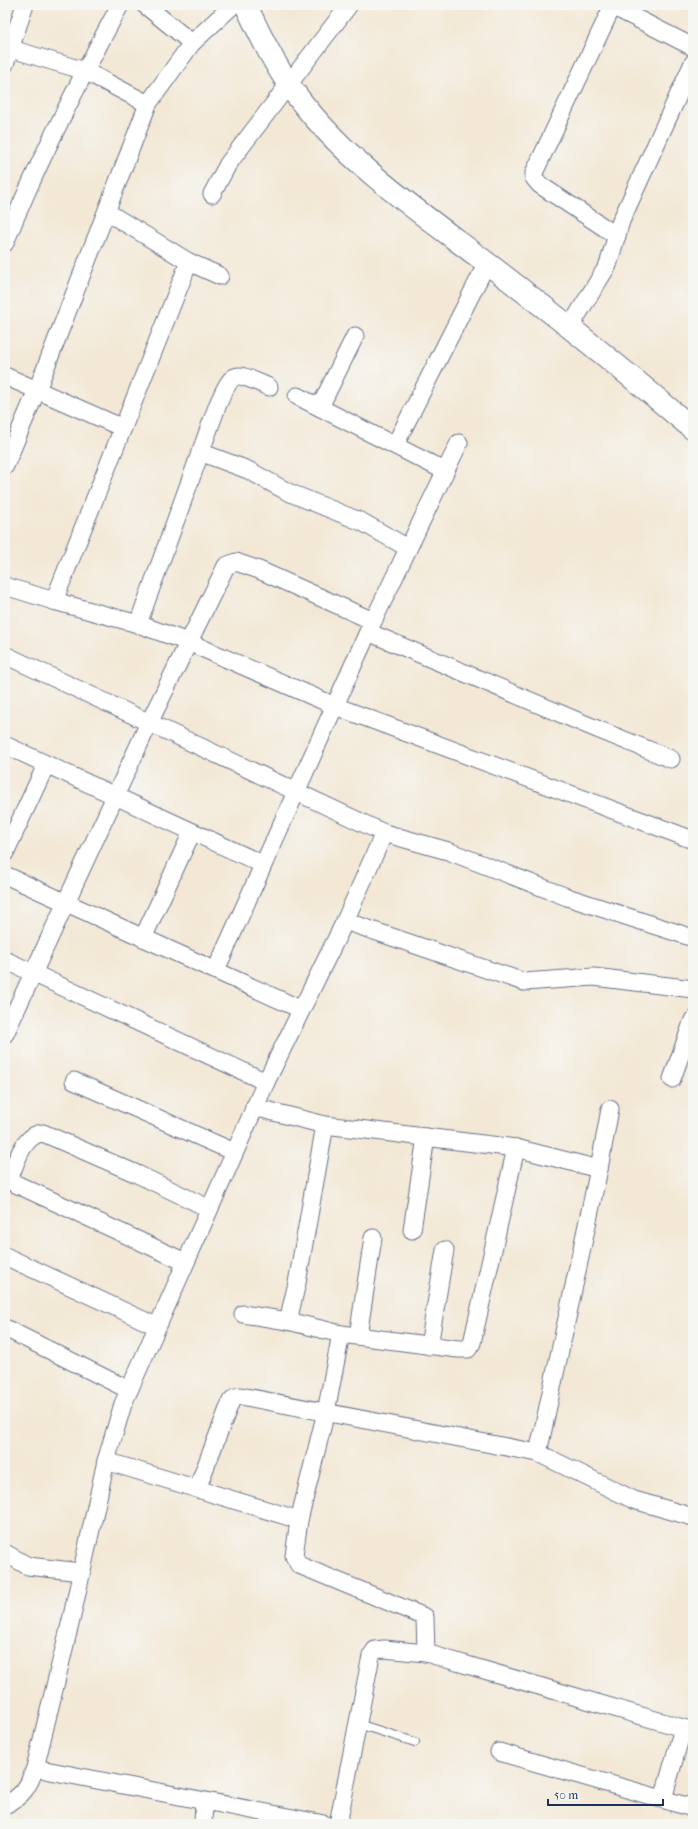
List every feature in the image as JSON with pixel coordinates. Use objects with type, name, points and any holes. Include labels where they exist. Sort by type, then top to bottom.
[{"type":"street","points":[[25,5],[7,53],[85,71],[148,104]]},
{"type":"street","points":[[5,243],[23,198],[85,71],[120,5]]},
{"type":"street","points":[[145,5],[192,43]]},
{"type":"street","points":[[5,466],[37,390],[148,104],[192,43],[233,5]]},
{"type":"street","points":[[246,5],[256,27],[288,84],[300,101],[343,148],[386,185],[570,327],[693,429]]},
{"type":"street","points":[[212,194],[228,164],[350,5]]},
{"type":"street","points":[[617,236],[540,185],[534,178],[534,173],[611,5],[693,47]]},
{"type":"street","points":[[570,327],[608,266],[621,221],[693,63]]},
{"type":"street","points":[[107,212],[189,262],[220,276]]},
{"type":"street","points":[[54,601],[189,262]]},
{"type":"street","points":[[396,445],[487,263]]},
{"type":"street","points":[[320,407],[355,336]]},
{"type":"street","points":[[5,376],[123,428]]},
{"type":"street","points":[[138,624],[200,452],[228,381],[232,377],[242,376],[269,387]]},
{"type":"street","points":[[297,396],[445,471]]},
{"type":"street","points":[[216,970],[262,864],[296,792],[370,626],[459,443]]},
{"type":"street","points":[[200,452],[248,470],[288,492],[362,522],[408,548]]},
{"type":"street","points":[[5,1034],[149,723],[226,566],[236,562],[259,570],[370,626],[584,724],[671,758]]},
{"type":"street","points":[[5,586],[138,624],[188,642],[335,706],[693,840]]},
{"type":"street","points":[[5,655],[384,833],[448,850],[567,897],[693,938]]},
{"type":"street","points":[[5,745],[46,765],[116,795],[262,864]]},
{"type":"street","points":[[5,853],[46,765]]},
{"type":"street","points":[[143,938],[192,832]]},
{"type":"street","points":[[5,1805],[14,1801],[29,1785],[72,1616],[106,1461],[123,1404],[208,1208],[254,1107],[300,1010],[345,921],[384,833]]},
{"type":"street","points":[[5,875],[216,970],[300,1010]]},
{"type":"street","points":[[345,921],[524,982],[594,977],[693,989]]},
{"type":"street","points":[[5,960],[266,1082]]},
{"type":"street","points":[[672,1078],[693,1020]]},
{"type":"street","points":[[74,1081],[234,1152]]},
{"type":"street","points":[[254,1107],[325,1125],[516,1148],[599,1169]]},
{"type":"street","points":[[538,1453],[599,1169],[610,1109]]},
{"type":"street","points":[[288,1321],[297,1283],[325,1125]]},
{"type":"street","points":[[185,1262],[7,1179],[26,1143],[32,1136],[43,1134],[137,1174],[208,1208]]},
{"type":"street","points":[[412,1230],[426,1136]]},
{"type":"street","points":[[243,1314],[288,1321],[341,1334],[463,1350],[470,1346],[516,1148]]},
{"type":"street","points":[[358,1336],[373,1238]]},
{"type":"street","points":[[429,1346],[445,1250]]},
{"type":"street","points":[[5,1256],[156,1326]]},
{"type":"street","points":[[5,1328],[129,1390]]},
{"type":"street","points":[[341,1334],[326,1412],[299,1520],[293,1553],[297,1563],[424,1617],[426,1653]]},
{"type":"street","points":[[198,1489],[231,1401],[235,1397],[241,1396],[538,1453],[634,1500],[693,1517]]},
{"type":"street","points":[[106,1461],[299,1520]]},
{"type":"street","points":[[5,1553],[28,1566],[81,1572]]},
{"type":"street","points":[[338,1824],[371,1656],[375,1650],[426,1653],[688,1730],[663,1799]]},
{"type":"street","points":[[499,1752],[693,1808]]},
{"type":"street","points":[[34,1768],[324,1824]]},
{"type":"street","points":[[203,1824],[204,1801]]},
{"type":"lane","points":[[358,1724],[415,1742]]}]
